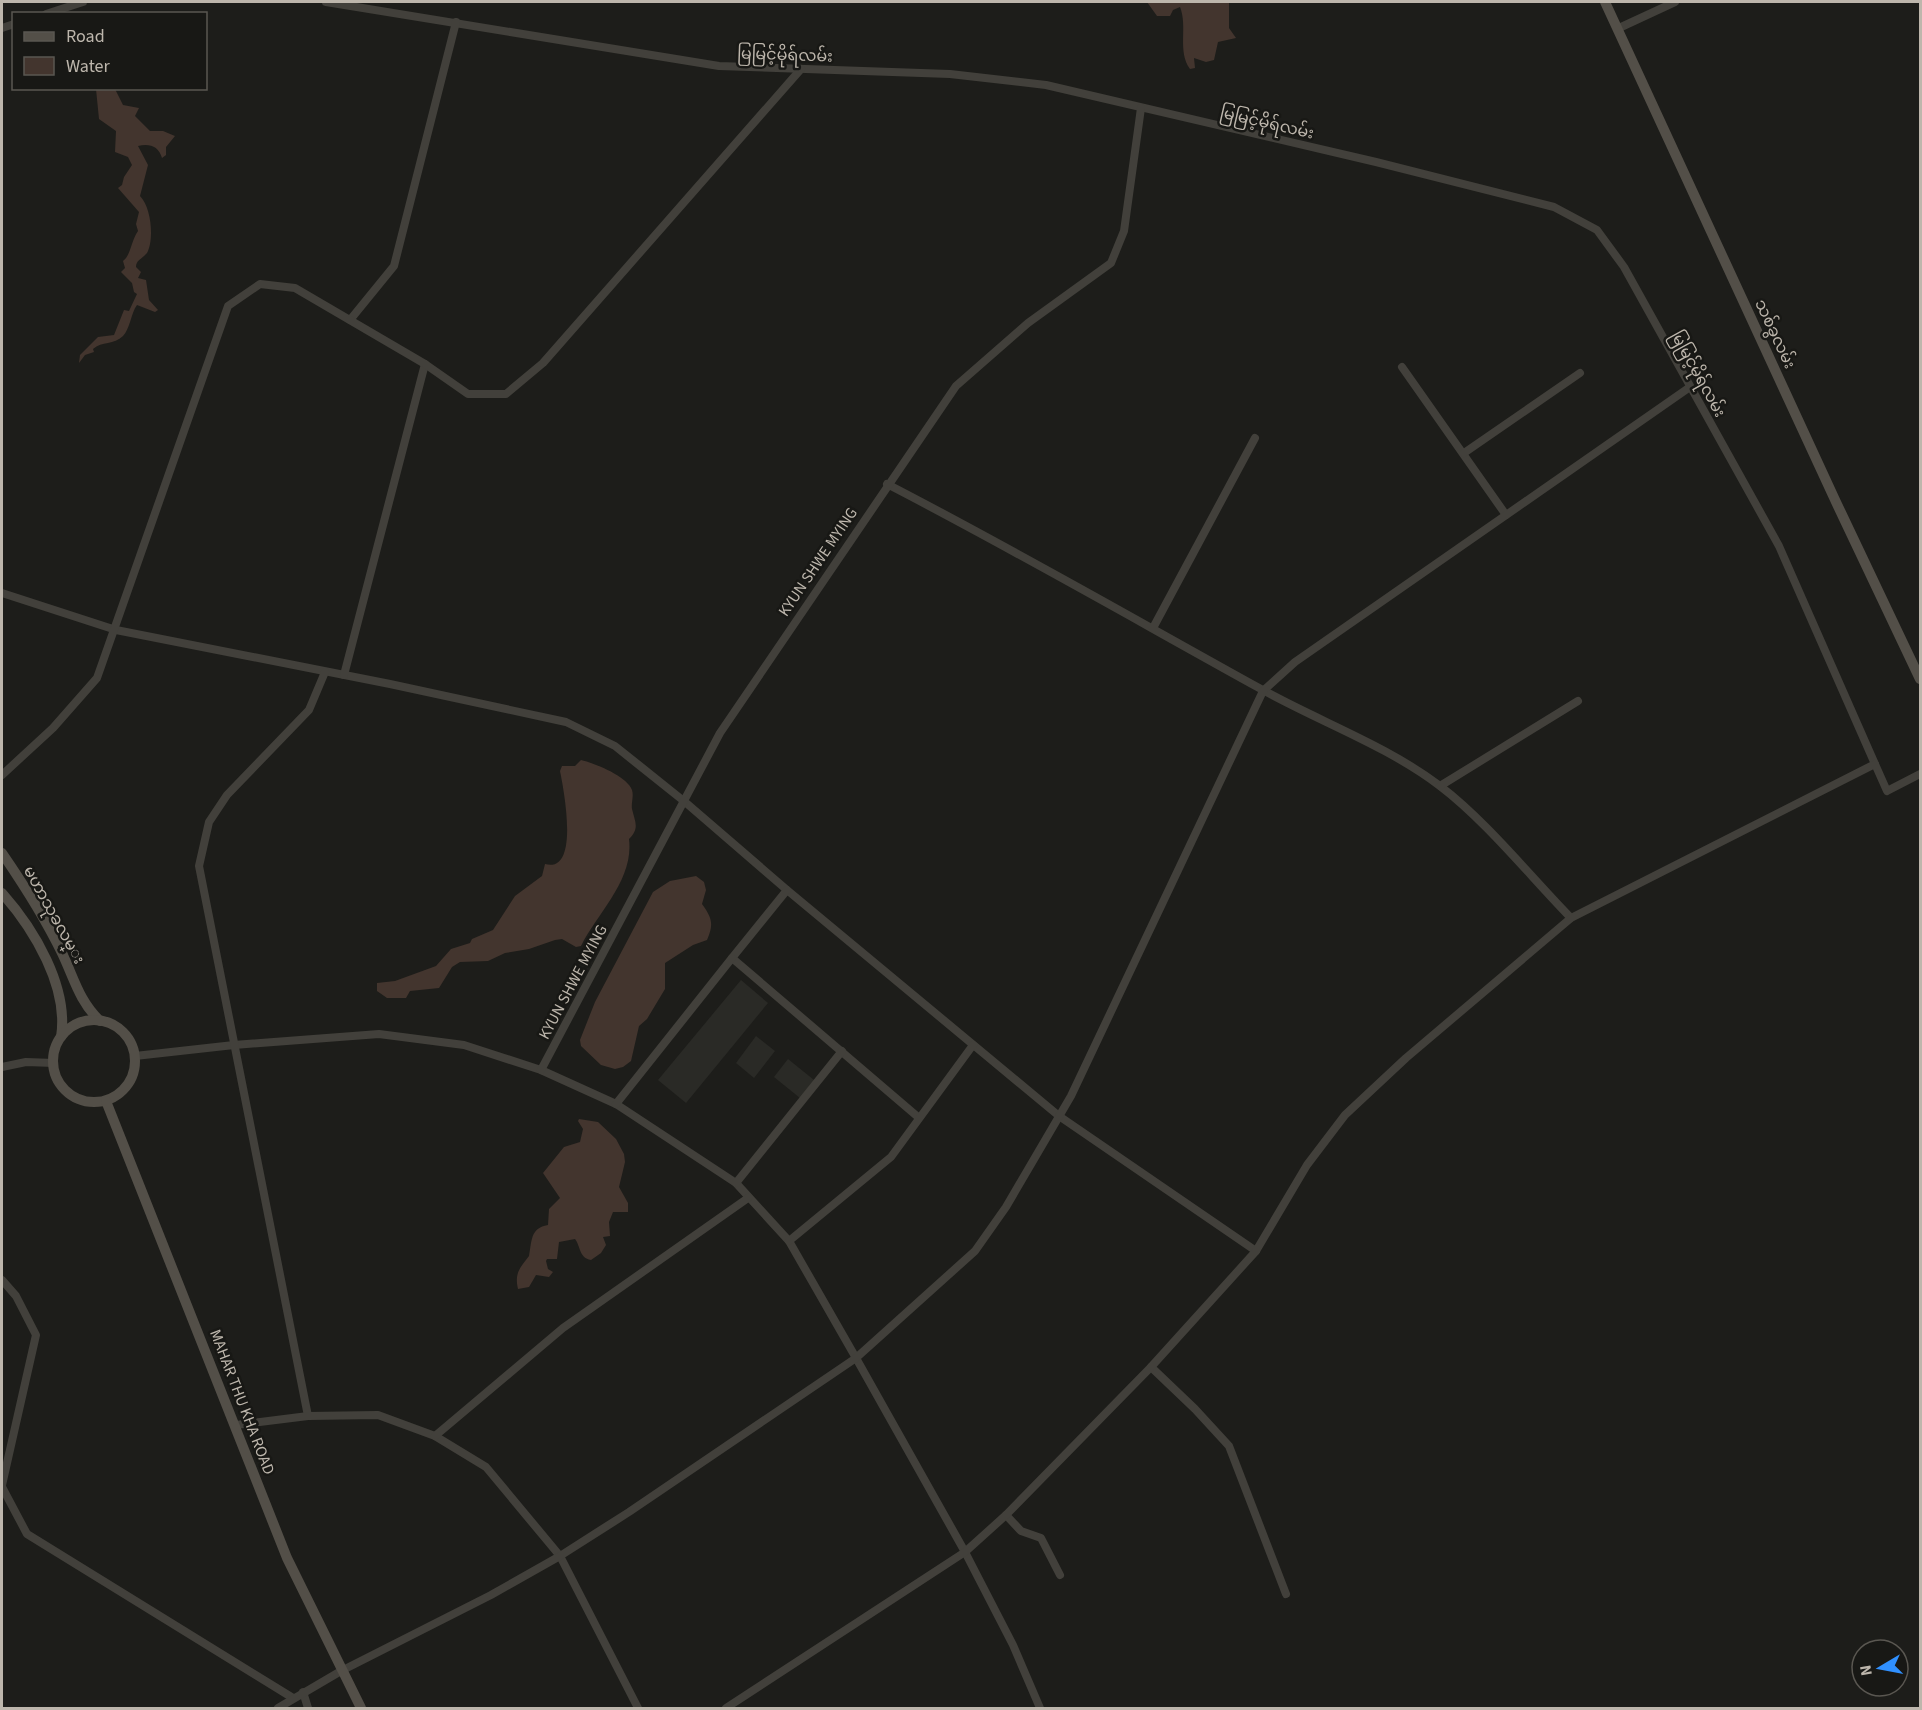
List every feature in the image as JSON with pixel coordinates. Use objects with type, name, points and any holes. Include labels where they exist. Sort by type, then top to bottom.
[{"type":"main road","name":"သစ်ခွလမ်း","points":[[1605,2],[1619,28],[1836,502],[1920,678]]},
{"type":"main road","name":"မဟာသုခလမ္း","points":[[2,853],[22,882],[62,953],[77,992],[100,1021]]},
{"type":"main road","name":"မဟာသုခလမ္း","points":[[2,893],[12,905],[47,964],[62,1013],[61,1037]]},
{"type":"main road","points":[[100,1021],[124,1032],[135,1056],[131,1079],[125,1088],[106,1101],[92,1102],[71,1094],[57,1078],[54,1063],[61,1037],[83,1022],[100,1021]]},
{"type":"main road","name":"MAHAR THU KHA ROAD","points":[[106,1101],[287,1558],[341,1671],[362,1708]]},
{"type":"street","points":[[52,12],[83,2]]},
{"type":"street","name":"မြမြင့်မိုရ်လမ်း","points":[[326,2],[718,66],[950,74],[1046,85],[1376,162],[1554,207],[1597,230],[1624,267],[1779,546],[1887,791],[1920,774]]},
{"type":"street","points":[[1619,28],[1675,2]]},
{"type":"street","points":[[350,320],[394,266],[456,22]]},
{"type":"street","points":[[2,775],[53,728],[97,678],[116,630],[228,306],[260,284],[295,288],[425,364],[468,394],[506,394],[543,363],[801,69]]},
{"type":"street","name":"KYUN SHWE MYING","points":[[541,1070],[720,733],[887,484],[956,386],[1028,322],[1111,263],[1124,231],[1141,108]]},
{"type":"street","points":[[344,675],[425,364]]},
{"type":"street","points":[[1402,367],[1506,515]]},
{"type":"street","points":[[1464,453],[1580,373]]},
{"type":"street","points":[[278,1708],[341,1671],[491,1595],[560,1556],[856,1358],[975,1251],[1006,1207],[1059,1116],[1263,691],[1295,663],[1690,387]]},
{"type":"street","points":[[1153,628],[1255,438]]},
{"type":"street","points":[[887,484],[1153,628],[1263,691],[1387,753],[1440,786],[1466,809],[1571,918]]},
{"type":"street","points":[[2,592],[116,630],[566,722],[615,746],[1059,1116],[1256,1251]]},
{"type":"street","points":[[308,1416],[199,866],[200,851],[209,822],[227,795],[309,710],[326,672]]},
{"type":"street","points":[[1440,786],[1578,701]]},
{"type":"street","points":[[726,1708],[965,1552],[1006,1515],[1151,1367],[1256,1251],[1306,1165],[1345,1115],[1407,1058],[1571,918],[1875,764]]},
{"type":"street","points":[[616,1104],[787,890]]},
{"type":"street","points":[[732,958],[918,1117]]},
{"type":"street","points":[[135,1056],[234,1045],[379,1034],[464,1045],[541,1070],[616,1104],[736,1183],[789,1241],[965,1552],[1013,1645],[1040,1708]]},
{"type":"street","points":[[789,1241],[891,1157],[918,1117],[973,1045]]},
{"type":"street","points":[[736,1183],[842,1051]]},
{"type":"street","points":[[2,1067],[26,1062],[54,1063]]},
{"type":"street","points":[[435,1436],[563,1328],[748,1198]]},
{"type":"street","points":[[2,1280],[16,1296],[36,1335],[2,1486],[27,1534],[293,1698]]},
{"type":"street","points":[[1151,1367],[1195,1409],[1229,1446],[1286,1594]]},
{"type":"street","points":[[236,1425],[308,1416],[378,1415],[435,1436],[486,1467],[560,1556],[638,1708]]},
{"type":"street","points":[[1006,1515],[1021,1531],[1041,1538],[1060,1575]]},
{"type":"street","points":[[303,1692],[308,1708]]},
{"type":"shaded area","points":[[741,980],[768,1003],[686,1103],[658,1080]]},
{"type":"shaded area","points":[[756,1036],[775,1051],[754,1078],[736,1063]]},
{"type":"shaded area","points":[[788,1059],[814,1080],[800,1098],[774,1077]]},
{"type":"water","points":[[1147,2],[1229,2],[1229,28],[1236,38],[1218,42],[1214,60],[1206,62],[1194,58],[1195,68],[1190,69],[1184,55],[1180,7],[1173,10],[1170,16],[1157,16]]},
{"type":"water","points":[[96,90],[116,90],[123,105],[139,108],[135,116],[150,131],[163,131],[175,136],[166,147],[166,155],[162,158],[153,146],[138,146],[148,165],[140,196],[149,216],[151,241],[147,253],[138,261],[136,267],[141,272],[138,278],[146,280],[149,300],[158,310],[155,312],[137,305],[123,336],[116,341],[93,349],[94,352],[85,355],[79,363],[80,355],[98,337],[114,335],[124,310],[129,311],[137,294],[134,292],[132,283],[121,272],[125,268],[123,261],[138,231],[136,224],[139,212],[118,188],[122,185],[132,165],[128,157],[115,152],[116,131],[99,119]]},
{"type":"water","points":[[581,760],[610,771],[629,785],[633,792],[632,809],[636,825],[635,832],[629,839],[629,854],[620,882],[581,946],[576,947],[562,939],[529,949],[505,953],[488,961],[460,962],[452,967],[439,988],[410,991],[406,998],[387,998],[377,991],[377,983],[395,981],[436,966],[451,949],[470,943],[472,939],[493,930],[515,896],[542,876],[545,864],[556,863],[563,856],[567,827],[560,771],[562,766],[575,766]]},
{"type":"water","points":[[696,876],[704,882],[706,890],[702,904],[710,917],[711,925],[707,940],[693,945],[665,963],[665,989],[647,1019],[639,1026],[631,1061],[615,1069],[601,1065],[581,1046],[580,1040],[595,1002],[653,892],[670,881]]},
{"type":"water","points":[[579,1119],[598,1122],[616,1139],[624,1154],[625,1162],[619,1187],[628,1203],[628,1212],[613,1212],[609,1222],[610,1236],[603,1237],[606,1245],[601,1253],[591,1260],[582,1255],[575,1239],[559,1242],[557,1259],[546,1261],[548,1269],[553,1272],[549,1277],[536,1275],[529,1287],[518,1289],[518,1274],[529,1256],[533,1236],[538,1229],[548,1225],[549,1209],[560,1198],[543,1173],[564,1147],[580,1142],[583,1129]]}]
